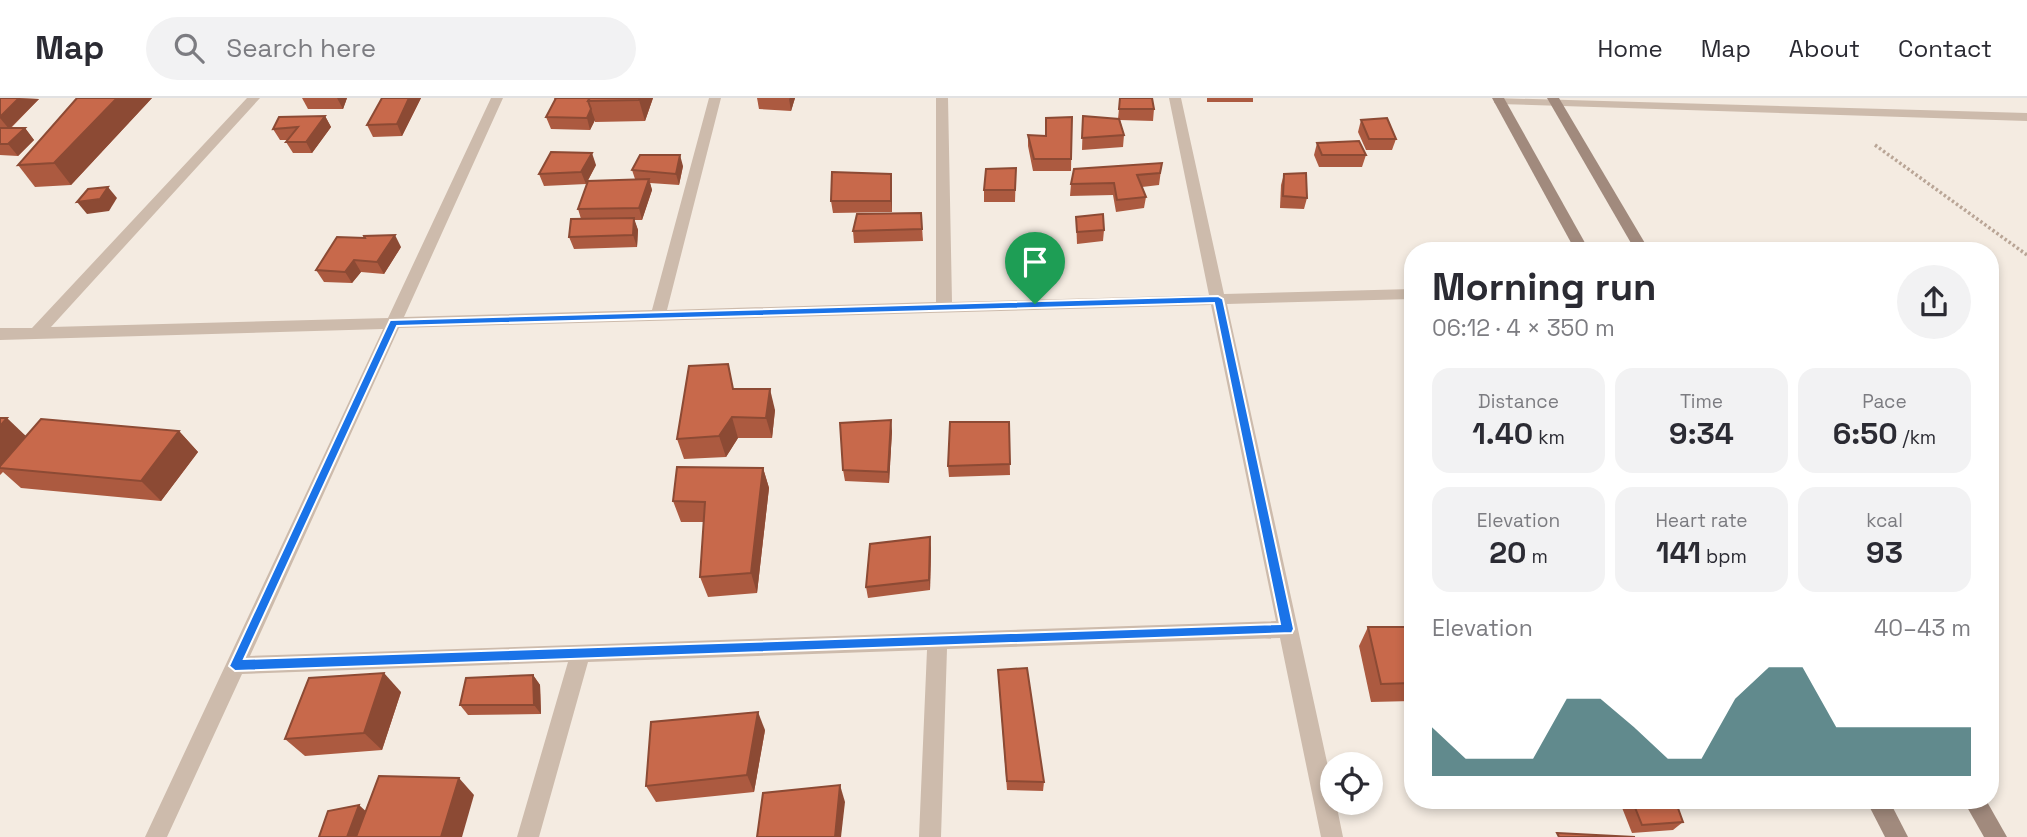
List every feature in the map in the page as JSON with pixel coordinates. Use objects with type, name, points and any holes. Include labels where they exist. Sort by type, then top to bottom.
[{"type":"main road","points":[[1499,99],[1578,242]]},
{"type":"main road","points":[[1554,100],[1638,242]]},
{"type":"main road","points":[[1882,809],[1896,837]]},
{"type":"main road","points":[[1979,809],[1996,837]]},
{"type":"street","points":[[36,333],[254,98]]},
{"type":"street","points":[[156,837],[497,98]]},
{"type":"street","points":[[658,315],[715,98]]},
{"type":"street","points":[[942,98],[944,307]]},
{"type":"street","points":[[1175,98],[1332,837]]},
{"type":"street","points":[[1499,99],[2027,117]]},
{"type":"street","points":[[0,334],[1404,294]]},
{"type":"street","points":[[235,666],[1288,629]]},
{"type":"street","points":[[930,837],[937,642]]},
{"type":"street","points":[[528,837],[580,654]]},
{"type":"path","points":[[1827,110],[2027,255]]},
{"type":"building","points":[[0,98],[19,98],[0,117]]},
{"type":"building","points":[[77,98],[117,98],[54,163],[18,165]]},
{"type":"building","points":[[382,98],[409,98],[397,124],[367,125]]},
{"type":"building","points":[[556,98],[590,98],[588,101],[591,109],[587,118],[546,117]]},
{"type":"building","points":[[590,98],[640,98],[588,101]]},
{"type":"building","points":[[1120,98],[1152,98],[1154,109],[1119,109]]},
{"type":"building","points":[[325,116],[306,142],[286,142],[298,127],[273,129],[279,117]]},
{"type":"building","points":[[1083,116],[1119,119],[1124,135],[1082,138]]},
{"type":"building","points":[[1072,117],[1071,159],[1034,159],[1028,135],[1046,136],[1046,118]]},
{"type":"building","points":[[1387,118],[1396,139],[1369,139],[1361,120]]},
{"type":"building","points":[[0,128],[25,128],[8,144],[0,144]]},
{"type":"building","points":[[1359,141],[1366,155],[1322,155],[1317,143]]},
{"type":"building","points":[[551,152],[592,153],[581,172],[539,174]]},
{"type":"building","points":[[640,155],[680,155],[676,174],[632,170]]},
{"type":"building","points":[[1162,163],[1160,173],[1137,175],[1146,197],[1117,200],[1114,183],[1071,184],[1074,169]]},
{"type":"building","points":[[1016,168],[1015,190],[984,190],[986,169]]},
{"type":"building","points":[[832,172],[891,174],[891,201],[831,201]]},
{"type":"building","points":[[1306,173],[1307,198],[1283,196],[1284,174]]},
{"type":"building","points":[[649,179],[639,208],[578,209],[588,181]]},
{"type":"building","points":[[108,187],[100,199],[77,202],[88,189]]},
{"type":"building","points":[[921,213],[922,229],[853,231],[857,214]]},
{"type":"building","points":[[1103,214],[1104,230],[1077,232],[1076,217]]},
{"type":"building","points":[[634,218],[633,235],[569,237],[571,219]]},
{"type":"building","points":[[395,235],[377,262],[354,260],[345,272],[316,270],[337,237]]},
{"type":"building","points":[[728,364],[733,389],[770,389],[766,418],[732,417],[719,436],[677,439],[689,366]]},
{"type":"building","points":[[41,419],[179,431],[141,481],[0,468]]},
{"type":"building","points":[[891,420],[888,472],[843,470],[840,423]]},
{"type":"building","points":[[950,422],[1009,422],[1010,464],[948,466]]},
{"type":"building","points":[[677,467],[763,468],[751,573],[700,577],[705,502],[673,501]]},
{"type":"building","points":[[930,537],[929,580],[866,587],[870,544]]},
{"type":"building","points":[[1368,627],[1404,627],[1404,683],[1381,684]]},
{"type":"building","points":[[1027,668],[1044,782],[1007,781],[998,670]]},
{"type":"building","points":[[384,673],[364,733],[285,739],[309,678]]},
{"type":"building","points":[[533,675],[534,705],[460,705],[466,678]]},
{"type":"building","points":[[758,712],[747,775],[646,786],[651,722]]},
{"type":"building","points":[[379,776],[459,778],[441,837],[356,837]]},
{"type":"building","points":[[840,785],[835,837],[757,837],[763,793]]},
{"type":"building","points":[[359,805],[347,837],[319,837],[328,811]]},
{"type":"building","points":[[1636,809],[1678,809],[1683,822],[1642,825]]},
{"type":"building","points":[[1557,833],[1635,837],[1559,837]]},
{"type":"route","points":[[1218,299],[1288,629],[235,666],[393,323],[1035,304],[1218,299]]}]
